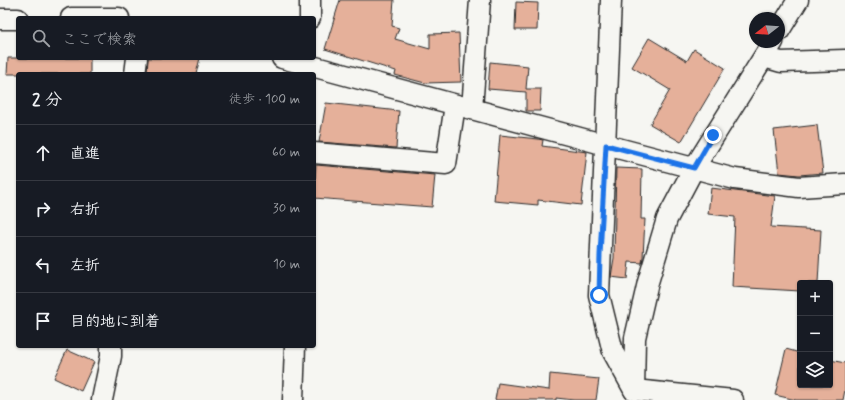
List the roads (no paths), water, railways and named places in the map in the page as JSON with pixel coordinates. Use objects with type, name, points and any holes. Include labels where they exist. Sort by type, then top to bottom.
[{"type":"street","points":[[310,0],[310,16]]},
{"type":"street","points":[[316,153],[446,164],[464,107],[480,0]]},
{"type":"street","points":[[611,0],[599,295],[613,352],[633,395]]},
{"type":"street","points":[[785,21],[798,0]]},
{"type":"street","points":[[0,19],[16,19]]},
{"type":"street","points":[[633,395],[635,338],[648,282],[667,219],[694,168],[768,49],[781,62],[845,60]]},
{"type":"street","points":[[135,72],[137,60]]},
{"type":"street","points":[[288,60],[735,178],[798,188],[845,184]]},
{"type":"street","points":[[102,400],[111,356],[111,348]]},
{"type":"street","points":[[293,400],[295,348]]},
{"type":"street","points":[[633,395],[733,400]]}]
